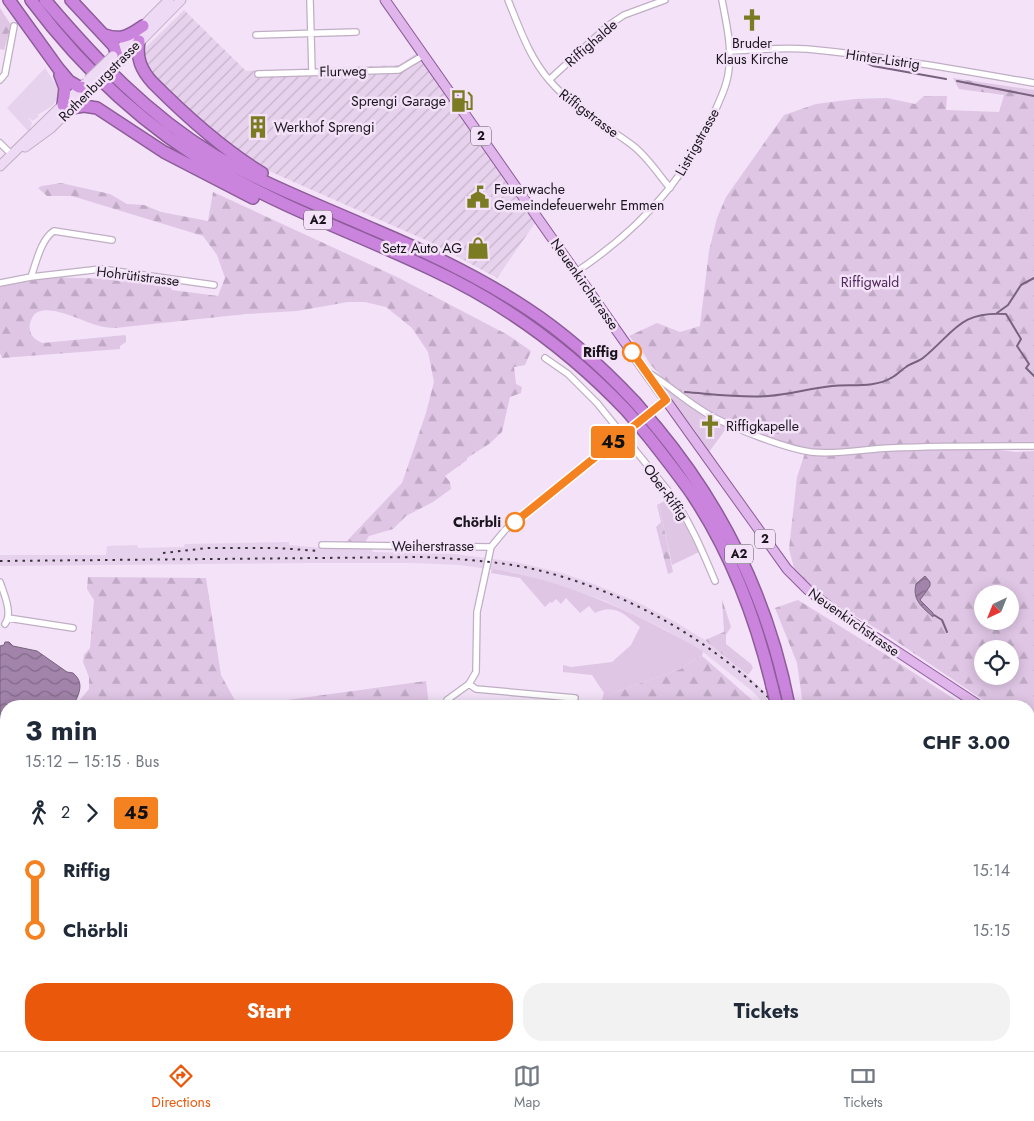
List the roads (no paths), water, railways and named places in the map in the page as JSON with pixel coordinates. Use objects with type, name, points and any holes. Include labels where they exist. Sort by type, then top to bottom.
[{"type":"highway","points":[[9,0],[71,83],[86,86],[97,108]]},
{"type":"highway","name":"A2","points":[[31,0],[95,75],[147,122],[184,148],[219,171],[304,214],[434,270],[496,304],[529,325],[561,349],[590,375],[627,411],[692,494],[728,558],[752,617],[776,700]]},
{"type":"highway","name":"A2","points":[[45,0],[97,60],[127,90],[190,139],[215,155],[302,199],[454,266],[527,308],[588,355],[635,402],[657,428],[680,456],[711,502],[750,577],[771,638],[787,700]]},
{"type":"highway","points":[[71,0],[112,43],[115,59]]},
{"type":"highway","points":[[105,35],[114,38],[124,37],[143,26]]},
{"type":"highway","points":[[139,41],[138,60],[149,79],[185,114],[224,147],[275,180],[358,218],[376,230]]},
{"type":"highway","points":[[58,68],[65,86],[67,106],[97,108],[183,163],[256,199],[304,214]]},
{"type":"main road","name":"Neuenkirchstrasse","points":[[385,0],[773,551],[801,584],[837,613],[971,700]]},
{"type":"main road","name":"Rothenburgstrasse","points":[[115,59],[143,26],[176,1]]},
{"type":"main road","name":"Rothenburgstrasse","points":[[0,166],[12,155],[45,134],[86,86],[115,59],[139,41],[176,1]]},
{"type":"street","points":[[310,0],[312,72]]},
{"type":"street","name":"Riffigstrasse","points":[[508,0],[525,43],[549,80],[581,110],[634,146],[670,188]]},
{"type":"street","name":"Riffighalde","points":[[549,80],[609,25],[624,15],[665,0]]},
{"type":"street","name":"Listrigstrasse","points":[[576,272],[632,230],[670,188],[688,163],[710,125],[727,83],[730,51],[722,0]]},
{"type":"street","points":[[0,80],[5,74],[14,26]]},
{"type":"street","points":[[256,35],[356,32]]},
{"type":"street","name":"Hinter-Listrig","points":[[730,51],[788,49],[834,52],[1034,83]]},
{"type":"street","name":"Flurweg","points":[[258,74],[399,70],[424,55]]},
{"type":"street","points":[[0,143],[12,155]]},
{"type":"street","points":[[31,276],[49,235],[54,231],[112,240]]},
{"type":"street","name":"Hohrütistrasse","points":[[0,283],[31,276],[101,269],[214,285]]},
{"type":"street","points":[[544,358],[568,374],[597,403],[623,435]]},
{"type":"street","points":[[645,371],[665,383],[696,408],[714,418],[749,433],[806,451],[833,454],[913,447],[1034,446]]},
{"type":"street","name":"Weiherstrasse","points":[[322,545],[491,546],[505,530],[666,400]]},
{"type":"street","name":"Ober-Riffig","points":[[623,435],[680,507],[694,532],[715,581]]},
{"type":"street","points":[[447,700],[468,684],[476,672],[476,619],[491,546]]},
{"type":"street","points":[[0,582],[8,613],[6,621],[74,628]]},
{"type":"street","points":[[468,684],[476,689],[575,698]]},
{"type":"water","points":[[925,576],[930,582],[930,586],[920,600],[933,613],[933,617],[919,603],[915,594],[916,584]]},
{"type":"water","points":[[5,642],[9,642],[13,646],[37,651],[67,672],[73,673],[80,685],[76,700],[0,700],[0,646],[4,645]]},
{"type":"waterway","points":[[861,60],[873,66],[946,79]]},
{"type":"waterway","points":[[957,81],[1034,96]]},
{"type":"waterway","points":[[997,313],[1008,305],[1021,285],[1034,278]]},
{"type":"waterway","points":[[685,392],[726,396],[758,396],[832,386],[878,383],[891,378],[919,361],[959,325],[978,316],[990,314],[1006,314],[1021,339],[1017,346],[1029,364],[1026,368],[1034,376]]},
{"type":"waterway","points":[[934,615],[942,620],[947,632]]},
{"type":"railway","points":[[163,553],[208,548],[277,548],[320,551]]},
{"type":"railway","points":[[0,561],[424,557],[490,562],[529,568],[564,577],[598,589],[663,619],[723,659],[751,681],[771,700]]},
{"type":"place","name":"Bruder Klaus Kirche","points":[[752,20]]},
{"type":"place","name":"Sprengi Garage","points":[[462,101]]},
{"type":"place","name":"Werkhof Sprengi","points":[[258,127]]},
{"type":"place","name":"Feuerwache Gemeindefeuerwehr Emmen","points":[[478,197]]},
{"type":"place","name":"Setz Auto AG","points":[[478,248]]},
{"type":"place","name":"Riffig","points":[[632,352]]},
{"type":"place","name":"Riffigkapelle","points":[[710,426]]},
{"type":"place","name":"Chörbli","points":[[515,522]]},
{"type":"park label","name":"Riffigwald","points":[[870,282]]}]
